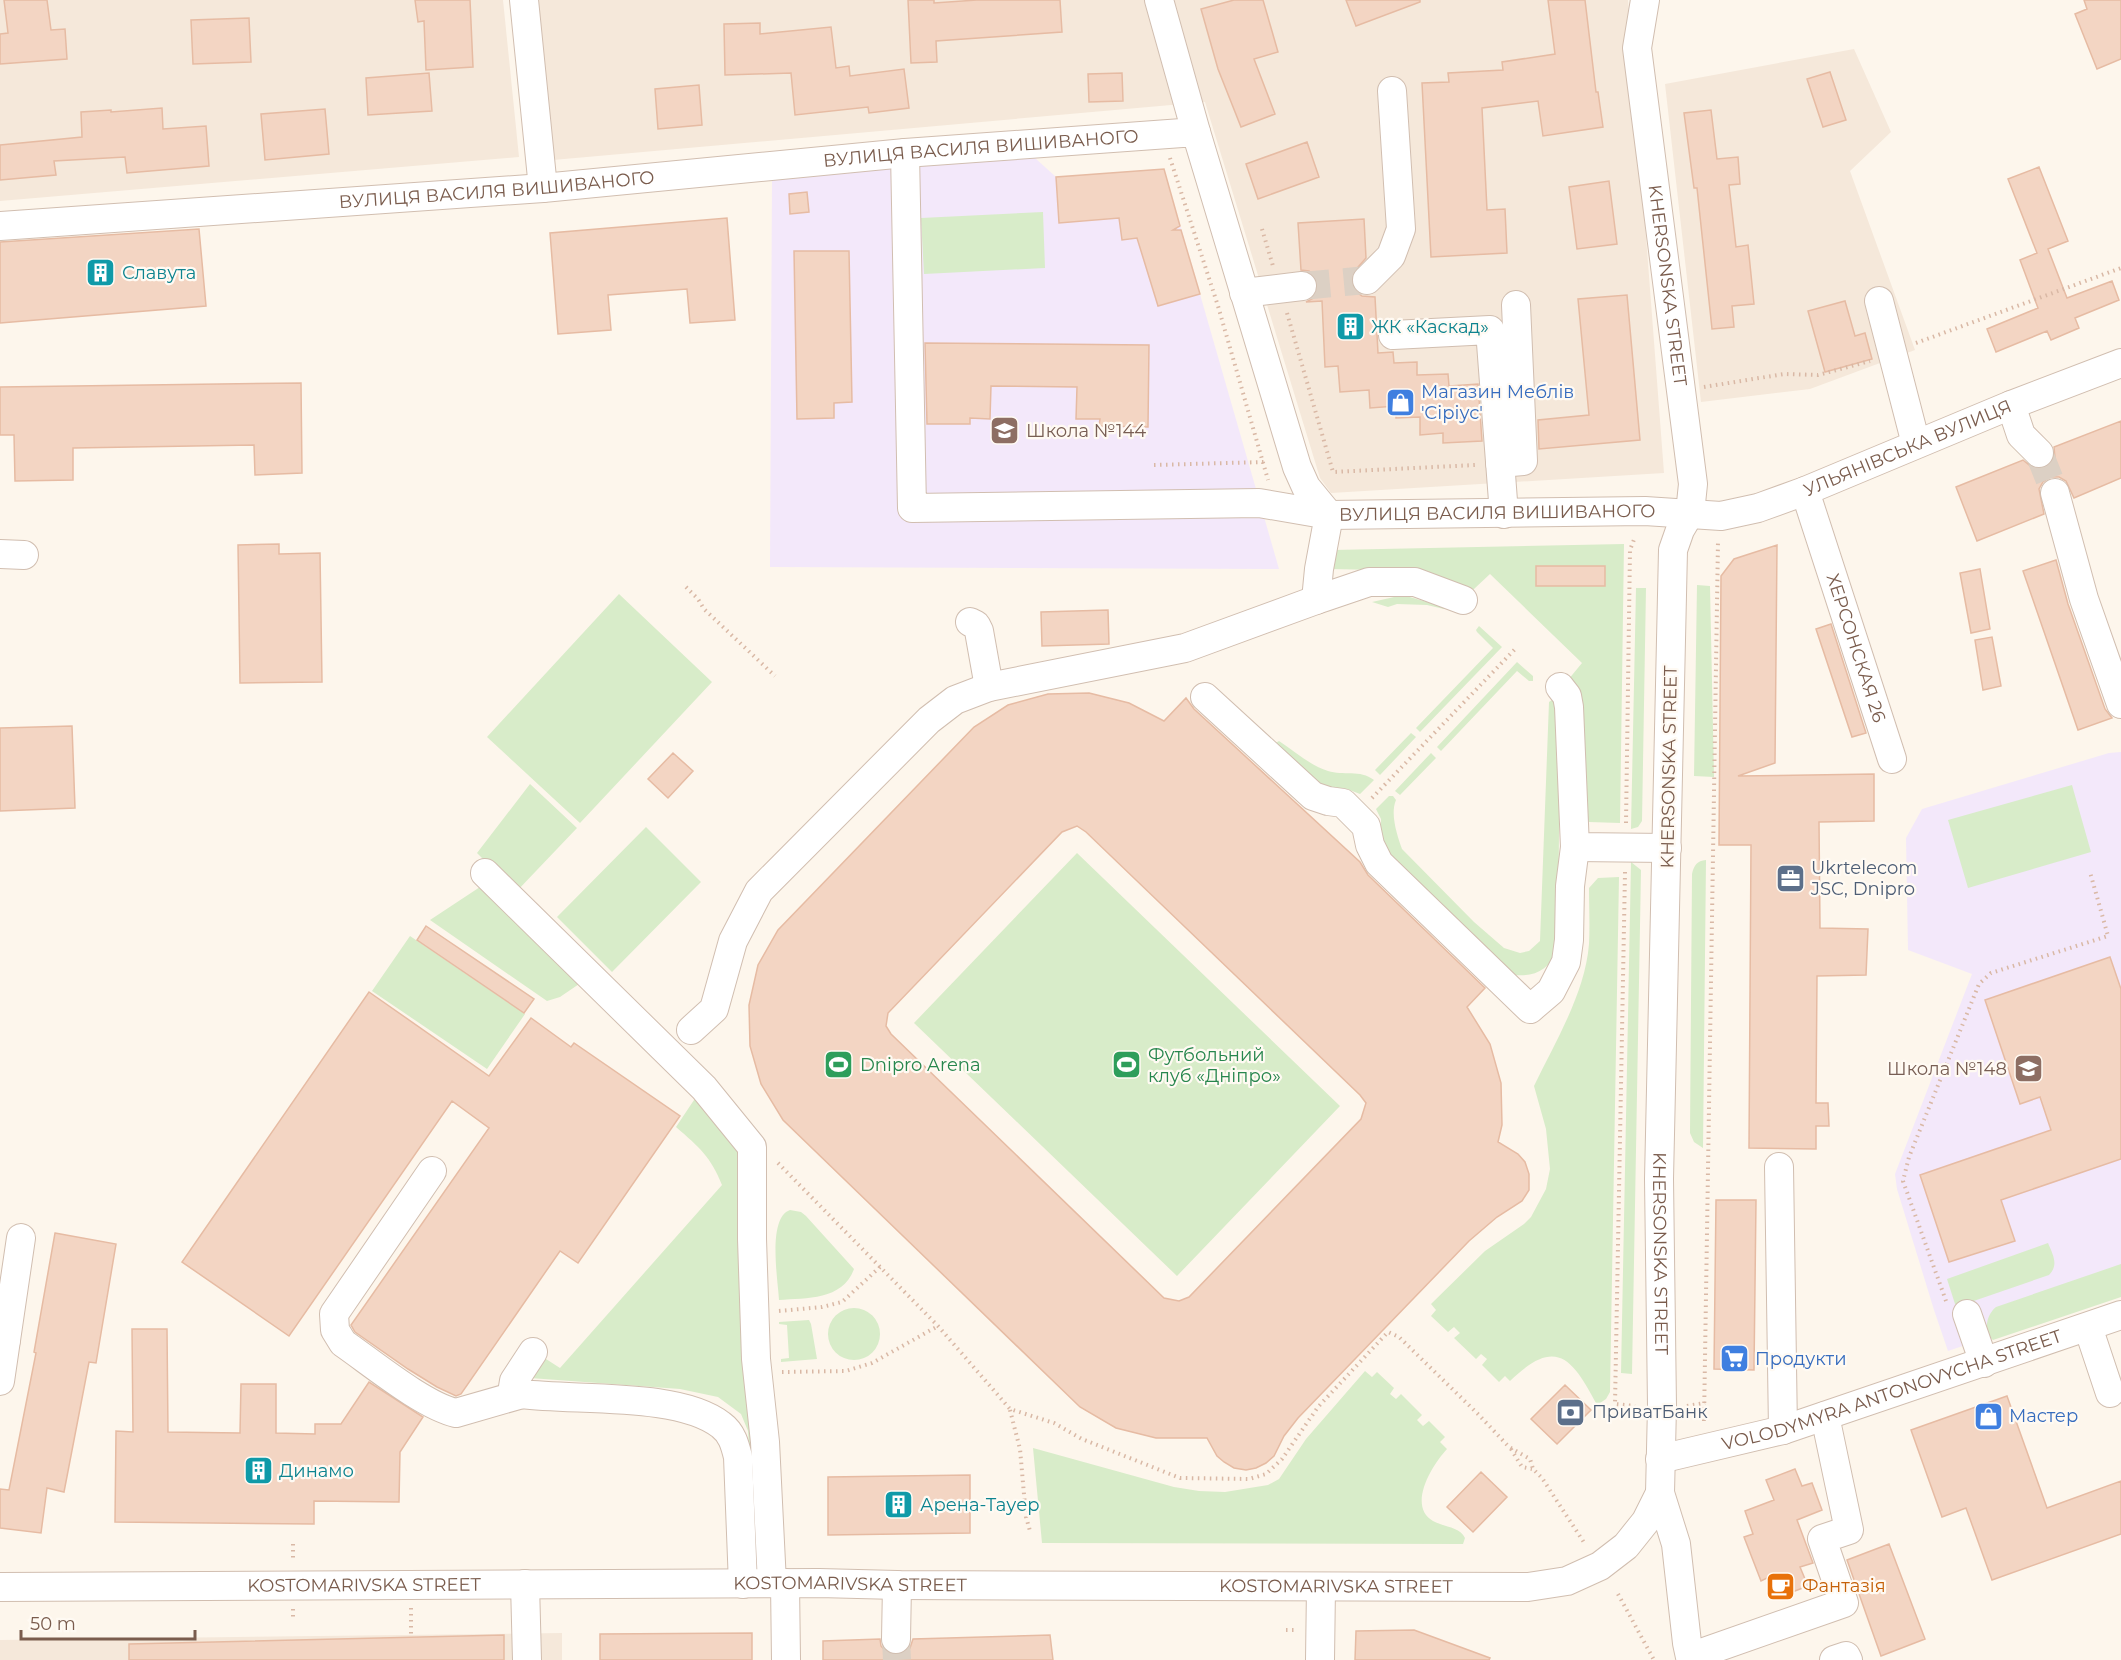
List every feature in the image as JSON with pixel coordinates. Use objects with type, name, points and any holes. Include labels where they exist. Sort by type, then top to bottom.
[{"type":"street","points":[[524,0],[543,188]]},
{"type":"street","points":[[1159,0],[1196,132]]},
{"type":"street","name":"KHERSONSKA STREET","points":[[1645,0],[1637,48],[1693,484],[1689,513],[1673,550],[1659,1179],[1662,1406],[1660,1493]]},
{"type":"street","points":[[1367,280],[1391,256],[1401,229],[1392,91]]},
{"type":"street","name":"ВУЛИЦЯ ВАСИЛЯ ВИШИВАНОГО","points":[[0,226],[543,188],[905,153],[1196,132],[1297,467],[1306,488],[1329,514],[1645,511],[1689,513]]},
{"type":"street","points":[[905,153],[912,508],[1259,503],[1329,514],[1319,568],[1316,600]]},
{"type":"street","points":[[1244,293],[1291,288]]},
{"type":"street","points":[[1879,301],[1916,444]]},
{"type":"street","points":[[1500,463],[1523,461],[1516,305]]},
{"type":"street","points":[[1393,335],[1490,330],[1504,514]]},
{"type":"street","name":"УЛЬЯНІВСЬКА ВУЛИЦЯ","points":[[1689,513],[1721,516],[1758,508],[2011,405],[2121,363]]},
{"type":"street","points":[[2011,405],[2021,435],[2039,453]]},
{"type":"street","name":"ХЕРСОНСКАЯ 26","points":[[1805,490],[1890,752]]},
{"type":"street","points":[[2055,492],[2093,624],[2121,704]]},
{"type":"street","points":[[691,1030],[714,1009],[733,941],[759,891],[929,720],[955,700],[989,687],[1185,648],[1369,582],[1415,582],[1463,600]]},
{"type":"street","points":[[970,622],[979,631],[989,687]]},
{"type":"street","points":[[1205,697],[1313,796],[1343,803],[1366,826],[1370,845],[1379,863],[1530,1009],[1551,991],[1566,962],[1569,940],[1570,886],[1575,847],[1569,707],[1567,696],[1560,687]]},
{"type":"street","points":[[1575,847],[1667,848]]},
{"type":"street","points":[[485,873],[704,1088],[752,1147],[756,1359],[786,1660]]},
{"type":"street","points":[[1779,1167],[1783,1430]]},
{"type":"street","points":[[432,1171],[334,1314],[335,1330],[343,1343],[421,1397],[447,1411],[456,1413],[522,1394],[654,1402],[701,1414],[722,1425],[734,1440],[738,1457],[743,1584]]},
{"type":"street","points":[[0,1381],[3,1340],[21,1238]]},
{"type":"street","points":[[1957,1308],[1984,1363]]},
{"type":"street","name":"VOLODYMYRA ANTONOVYCHA STREET","points":[[1660,1459],[1783,1430],[2121,1316]]},
{"type":"street","points":[[2088,1327],[2110,1393]]},
{"type":"street","points":[[522,1394],[513,1387],[514,1382],[533,1352]]},
{"type":"street","points":[[1660,1493],[1676,1544],[1690,1659],[1844,1603],[1822,1539],[1849,1530],[1825,1416]]},
{"type":"street","name":"KOSTOMARIVSKA STREET","points":[[0,1587],[779,1583],[1528,1587],[1567,1581],[1600,1566],[1626,1546],[1646,1521],[1660,1493]]},
{"type":"street","points":[[525,1584],[526,1660]]},
{"type":"street","points":[[896,1639],[897,1585]]},
{"type":"street","points":[[1320,1660],[1321,1587]]},
{"type":"street","points":[[1834,1660],[1846,1656],[1848,1660]]},
{"type":"path","points":[[1164,153],[1172,159],[1218,306],[1276,507]]},
{"type":"path","points":[[1262,230],[1291,288],[1333,472],[1466,466]]},
{"type":"path","points":[[1154,465],[1263,462]]},
{"type":"path","points":[[1635,1406],[1615,1404],[1630,550],[1645,511]]},
{"type":"path","points":[[1704,1421],[1717,576],[1721,516]]},
{"type":"path","points":[[686,587],[704,609],[775,676]]},
{"type":"path","points":[[1374,795],[1517,647]]},
{"type":"path","points":[[1957,1308],[1903,1181],[1909,1157],[1979,984],[1991,973],[2108,936],[2090,872]]},
{"type":"path","points":[[773,1158],[938,1326],[1010,1409],[1020,1449],[1026,1517],[1030,1531]]},
{"type":"path","points":[[779,1311],[814,1308],[842,1302],[880,1267]]},
{"type":"path","points":[[781,1372],[846,1371],[872,1364],[938,1326]]},
{"type":"path","points":[[1010,1409],[1054,1423],[1082,1439],[1180,1478],[1249,1479],[1266,1474],[1282,1459],[1318,1407],[1388,1332],[1399,1337],[1479,1415],[1509,1447],[1522,1467],[1533,1469]]},
{"type":"path","points":[[1687,1407],[1705,1402]]},
{"type":"path","points":[[1509,1447],[1530,1460],[1533,1469],[1542,1478],[1585,1545]]},
{"type":"path","points":[[1618,1594],[1654,1660]]},
{"type":"shaded area","points":[[0,0],[503,0],[519,157],[0,201]]},
{"type":"shaded area","points":[[538,0],[1628,0],[1664,473],[1331,493],[1320,478],[1205,102],[553,160]]},
{"type":"shaded area","points":[[1854,49],[1891,132],[1850,171],[1915,350],[1810,389],[1701,402],[1665,84]]},
{"type":"shaded area","name":"Школа №144","points":[[1035,158],[1056,177],[1164,169],[1279,569],[770,567],[772,177]]},
{"type":"shaded area","name":"Школа №148","points":[[2121,752],[2121,1292],[1948,1351],[1897,1189],[1895,1174],[1972,974],[1908,950],[1906,838],[1922,809],[2109,753]]},
{"type":"shaded area","points":[[562,1633],[562,1660],[0,1660],[0,1640]]},
{"type":"green space","points":[[1043,212],[1045,268],[924,274],[921,218]]},
{"type":"green space","points":[[1624,544],[1620,823],[1589,822],[1583,812],[1568,680],[1582,663],[1490,574],[1474,589],[1468,589],[1427,571],[1330,569],[1333,550]]},
{"type":"green space","points":[[1697,585],[1710,586],[1714,777],[1694,776]]},
{"type":"green space","points":[[1636,588],[1646,588],[1642,821],[1638,827],[1631,829]]},
{"type":"green space","points":[[619,594],[712,682],[580,823],[487,737]]},
{"type":"green space","points":[[1403,595],[1444,607],[1444,609],[1427,605],[1397,604],[1388,607],[1372,602]]},
{"type":"green space","points":[[1479,626],[1502,647],[1420,732],[1416,728],[1493,648],[1477,632]]},
{"type":"green space","points":[[1517,662],[1533,676],[1533,681],[1529,681],[1517,671],[1441,751],[1437,747]]},
{"type":"green space","points":[[1552,700],[1557,703],[1560,712],[1558,950],[1546,967],[1541,970],[1529,975],[1515,975],[1387,851],[1381,833],[1381,819],[1376,809],[1389,796],[1393,796],[1396,800],[1395,825],[1402,849],[1474,922],[1504,948],[1520,953],[1529,951],[1540,941],[1549,702]]},
{"type":"green space","points":[[1411,733],[1416,737],[1380,775],[1375,770]]},
{"type":"green space","points":[[1279,741],[1322,769],[1363,775],[1374,780],[1360,794],[1347,789],[1321,786],[1272,745]]},
{"type":"green space","points":[[1431,753],[1436,758],[1400,795],[1395,791]]},
{"type":"green space","points":[[530,784],[577,828],[516,892],[477,853]]},
{"type":"green space","points":[[2072,785],[2091,852],[1968,888],[1948,820]]},
{"type":"green space","points":[[646,827],[701,882],[612,972],[557,917]]},
{"type":"green space","name":"Футбольний клуб «Дніпро»","points":[[1077,853],[1340,1106],[1177,1276],[914,1023]]},
{"type":"green space","points":[[1706,860],[1703,1148],[1694,1142],[1690,1133],[1692,874],[1696,864]]},
{"type":"green space","points":[[1631,862],[1641,870],[1632,1374],[1621,1373]]},
{"type":"green space","points":[[1619,877],[1610,1392],[1606,1399],[1597,1405],[1580,1376],[1562,1359],[1552,1357],[1540,1359],[1526,1367],[1510,1381],[1505,1376],[1499,1382],[1482,1365],[1487,1359],[1481,1354],[1476,1359],[1454,1338],[1460,1333],[1454,1327],[1448,1332],[1431,1316],[1436,1310],[1431,1304],[1485,1251],[1531,1217],[1546,1189],[1550,1169],[1546,1129],[1534,1086],[1568,1017],[1582,981],[1589,944],[1589,888],[1598,878]]},
{"type":"green space","points":[[483,885],[582,982],[560,997],[547,1001],[430,920]]},
{"type":"green space","points":[[410,936],[525,1014],[487,1069],[372,991]]},
{"type":"green space","points":[[698,1094],[746,1154],[759,1550],[755,1553],[748,1431],[741,1414],[718,1397],[680,1389],[530,1378],[539,1362],[546,1359],[560,1368],[722,1185],[703,1153],[676,1127]]},
{"type":"green space","points":[[790,1210],[801,1212],[806,1216],[854,1269],[842,1287],[823,1295],[779,1300],[776,1237],[783,1215]]},
{"type":"green space","points":[[2048,1243],[2054,1264],[2049,1275],[1962,1305],[1955,1304],[1947,1279]]},
{"type":"green space","points":[[2121,1264],[2121,1297],[1993,1340],[1990,1337],[1987,1324],[1990,1314],[1996,1307]]},
{"type":"green space","points":[[854,1308],[868,1312],[876,1320],[880,1334],[876,1348],[868,1356],[854,1360],[840,1356],[832,1348],[828,1334],[832,1320],[840,1312]]},
{"type":"green space","points":[[809,1320],[817,1359],[781,1362],[781,1359],[789,1358],[787,1325],[779,1324],[779,1322]]},
{"type":"green space","points":[[1365,1371],[1372,1377],[1377,1372],[1394,1388],[1390,1394],[1396,1399],[1401,1394],[1422,1415],[1417,1420],[1423,1426],[1429,1421],[1445,1437],[1440,1442],[1447,1449],[1429,1475],[1422,1496],[1422,1506],[1433,1521],[1456,1529],[1463,1534],[1465,1538],[1463,1544],[1042,1543],[1033,1448],[1174,1487],[1199,1491],[1225,1492],[1268,1485],[1279,1479],[1306,1439]]},
{"type":"building","points":[[4,0],[47,0],[51,30],[65,29],[67,59],[0,64],[0,34],[8,33]]},
{"type":"building","points":[[415,0],[470,0],[473,67],[426,70],[424,21],[418,22]]},
{"type":"building","points":[[908,0],[934,0],[934,3],[977,0],[1060,0],[1062,32],[936,41],[937,62],[911,63]]},
{"type":"building","points":[[1234,0],[1263,0],[1278,52],[1254,59],[1275,114],[1241,127],[1218,69],[1201,9]]},
{"type":"building","points":[[1346,0],[1420,0],[1420,2],[1356,26]]},
{"type":"building","points":[[1548,0],[1585,0],[1596,92],[1598,92],[1603,127],[1543,136],[1538,101],[1482,108],[1487,210],[1505,209],[1507,253],[1431,257],[1422,83],[1449,82],[1448,73],[1503,70],[1502,62],[1555,54]]},
{"type":"building","points":[[2084,0],[2121,0],[2121,59],[2097,69],[2075,14],[2087,9]]},
{"type":"building","points":[[249,18],[251,62],[193,64],[191,20]]},
{"type":"building","points":[[760,23],[760,34],[831,27],[836,68],[849,66],[850,76],[904,69],[909,108],[869,113],[868,107],[795,115],[791,73],[725,75],[724,24]]},
{"type":"building","points":[[1830,72],[1846,120],[1823,127],[1807,79]]},
{"type":"building","points":[[429,73],[432,111],[368,115],[366,78]]},
{"type":"building","points":[[1122,73],[1123,101],[1089,102],[1088,74]]},
{"type":"building","points":[[699,85],[702,125],[658,129],[655,89]]},
{"type":"building","points":[[162,108],[163,129],[206,126],[209,166],[127,173],[125,157],[54,161],[56,175],[0,180],[0,145],[82,137],[81,112]]},
{"type":"building","points":[[325,109],[329,154],[265,160],[261,114]]},
{"type":"building","points":[[1711,110],[1717,159],[1738,157],[1740,184],[1729,185],[1736,247],[1748,245],[1754,304],[1732,306],[1734,327],[1712,329],[1697,188],[1694,188],[1684,113]]},
{"type":"building","points":[[1307,142],[1319,177],[1258,199],[1246,164]]},
{"type":"building","points":[[2039,167],[2068,241],[2048,249],[2067,298],[2112,281],[2119,300],[2075,318],[2079,328],[2051,340],[2047,331],[1996,352],[1987,329],[2038,308],[2020,260],[2037,253],[2008,179]]},
{"type":"building","points":[[1164,169],[1180,226],[1173,230],[1181,230],[1200,294],[1158,306],[1137,238],[1122,240],[1119,218],[1059,223],[1056,177]]},
{"type":"building","points":[[1609,181],[1617,244],[1577,249],[1569,187]]},
{"type":"building","points":[[807,192],[809,212],[790,214],[789,194]]},
{"type":"building","points":[[727,218],[735,320],[690,323],[687,289],[608,295],[611,330],[558,334],[550,233]]},
{"type":"building","name":"ЖК «Каскад»","points":[[1364,219],[1366,258],[1351,275],[1351,284],[1362,296],[1375,297],[1378,353],[1393,352],[1394,363],[1417,362],[1417,375],[1448,374],[1449,386],[1478,384],[1482,441],[1443,443],[1443,433],[1420,435],[1420,417],[1396,418],[1396,406],[1370,408],[1369,390],[1340,392],[1338,366],[1325,367],[1322,301],[1306,302],[1317,293],[1318,285],[1315,276],[1309,271],[1301,270],[1298,223]]},
{"type":"building","name":"Славута","points":[[199,229],[206,306],[0,323],[0,242]]},
{"type":"building","points":[[794,251],[849,251],[852,402],[834,403],[834,418],[797,419]]},
{"type":"building","points":[[1627,295],[1640,440],[1539,449],[1538,420],[1589,415],[1578,299]]},
{"type":"building","points":[[1845,301],[1855,336],[1865,333],[1872,359],[1825,372],[1808,311]]},
{"type":"building","points":[[925,343],[1149,345],[1148,427],[1099,426],[1100,419],[1076,419],[1077,387],[991,386],[990,419],[970,418],[970,424],[927,424]]},
{"type":"building","points":[[301,383],[302,473],[255,475],[254,445],[73,448],[73,480],[15,481],[14,435],[0,435],[0,387]]},
{"type":"building","points":[[2121,421],[2121,478],[2074,498],[2066,481],[2059,477],[2050,477],[2039,489],[2044,514],[1977,541],[1956,487],[2023,460],[2034,469],[2044,469],[2055,458],[2054,447]]},
{"type":"building","points":[[279,544],[279,554],[320,553],[322,682],[240,683],[238,545]]},
{"type":"building","points":[[1777,545],[1775,763],[1738,776],[1874,774],[1874,821],[1819,822],[1820,928],[1868,929],[1866,975],[1817,976],[1816,1103],[1828,1103],[1829,1126],[1816,1126],[1816,1149],[1749,1148],[1751,845],[1719,845],[1721,576],[1734,559]]},
{"type":"building","points":[[2056,560],[2068,604],[2105,709],[2112,718],[2078,730],[2023,571]]},
{"type":"building","points":[[1536,566],[1605,566],[1605,586],[1536,586]]},
{"type":"building","points":[[1980,569],[1990,629],[1971,633],[1960,573]]},
{"type":"building","points":[[1108,610],[1109,644],[1042,646],[1041,612]]},
{"type":"building","points":[[1831,624],[1866,733],[1852,737],[1816,629]]},
{"type":"building","points":[[1992,637],[2001,686],[1983,690],[1975,640]]},
{"type":"building","name":"Dnipro Arena","points":[[1089,693],[1129,703],[1164,721],[1186,698],[1194,709],[1360,862],[1368,875],[1485,988],[1467,1007],[1490,1044],[1501,1083],[1502,1125],[1498,1142],[1518,1154],[1525,1162],[1529,1174],[1529,1190],[1522,1201],[1497,1217],[1469,1241],[1298,1418],[1284,1436],[1274,1456],[1256,1468],[1246,1470],[1234,1468],[1224,1462],[1217,1456],[1207,1438],[1156,1438],[1116,1428],[1080,1407],[783,1120],[761,1084],[750,1046],[749,1005],[758,965],[778,930],[974,727],[1008,705],[1048,694]],"holes":[[[1077,826],[1086,832],[1366,1103],[1361,1119],[1189,1297],[1179,1301],[1164,1298],[891,1034],[886,1026],[888,1013],[1062,832]]]},
{"type":"building","points":[[72,726],[75,808],[0,811],[0,728]]},
{"type":"building","points":[[673,753],[693,771],[668,798],[648,779]]},
{"type":"building","points":[[426,926],[534,999],[524,1013],[417,940]]},
{"type":"building","points":[[2110,957],[2121,989],[2121,1159],[2001,1200],[2015,1241],[1949,1262],[1920,1175],[2051,1130],[2040,1097],[2020,1104],[1985,1000]]},
{"type":"building","points":[[369,992],[489,1076],[531,1018],[571,1047],[574,1043],[680,1116],[578,1263],[560,1251],[461,1394],[456,1396],[408,1369],[355,1332],[351,1325],[489,1128],[452,1101],[289,1336],[182,1262]]},
{"type":"building","points":[[1716,1200],[1756,1200],[1754,1370],[1714,1369]]},
{"type":"building","points":[[55,1233],[116,1244],[96,1363],[89,1362],[64,1492],[47,1488],[41,1533],[0,1528],[0,1489],[9,1490],[36,1353],[34,1352]]},
{"type":"building","name":"Динамо","points":[[132,1329],[167,1329],[168,1432],[240,1433],[241,1384],[276,1384],[276,1433],[315,1434],[315,1424],[341,1424],[369,1382],[423,1417],[400,1452],[399,1502],[314,1501],[314,1524],[115,1522],[116,1431],[133,1432]]},
{"type":"building","points":[[1565,1385],[1591,1410],[1557,1444],[1531,1419]]},
{"type":"building","points":[[2007,1396],[2047,1508],[2121,1481],[2121,1534],[1992,1580],[1966,1508],[1942,1517],[1911,1430]]},
{"type":"building","points":[[1795,1469],[1802,1486],[1812,1483],[1822,1510],[1797,1520],[1813,1563],[1800,1567],[1808,1586],[1779,1597],[1771,1576],[1761,1581],[1744,1537],[1753,1534],[1745,1511],[1774,1500],[1766,1480]]},
{"type":"building","points":[[1481,1472],[1507,1497],[1473,1532],[1447,1507]]},
{"type":"building","name":"Арена-Тауер","points":[[970,1475],[970,1533],[828,1535],[828,1477]]},
{"type":"building","points":[[1889,1544],[1925,1639],[1881,1656],[1847,1560]]},
{"type":"building","points":[[1414,1630],[1490,1658],[1489,1660],[1355,1660],[1356,1631]]},
{"type":"building","points":[[752,1633],[752,1660],[600,1660],[600,1634]]},
{"type":"building","points":[[504,1635],[504,1660],[129,1660],[129,1644]]},
{"type":"building","points":[[1050,1635],[1053,1660],[823,1660],[823,1641],[880,1639],[881,1646],[887,1653],[896,1655],[903,1654],[910,1648],[913,1639]]},
{"type":"tunnel","points":[[1302,286],[1367,280]]},
{"type":"tunnel","points":[[2039,453],[2055,493]]},
{"type":"tunnel","points":[[896,1639],[897,1660]]},
{"type":"place","name":"Славута","points":[[101,273]]},
{"type":"place","name":"ЖК «Каскад»","points":[[1350,327]]},
{"type":"place","name":"Магазин Меблів 'Сіріус'","points":[[1400,402]]},
{"type":"place","name":"Школа №144","points":[[1005,431]]},
{"type":"place","name":"Ukrtelecom JSC, Dnipro","points":[[1790,878]]},
{"type":"place","name":"Dnipro Arena","points":[[839,1065]]},
{"type":"place","name":"Футбольний клуб «Дніпро»","points":[[1127,1065]]},
{"type":"place","name":"Школа №148","points":[[2028,1069]]},
{"type":"place","name":"Продукти","points":[[1734,1359]]},
{"type":"place","name":"ПриватБанк","points":[[1571,1412]]},
{"type":"place","name":"Мастер","points":[[1988,1416]]},
{"type":"place","name":"Динамо","points":[[258,1471]]},
{"type":"place","name":"Арена-Тауер","points":[[899,1505]]},
{"type":"place","name":"Фантазія","points":[[1781,1586]]}]
